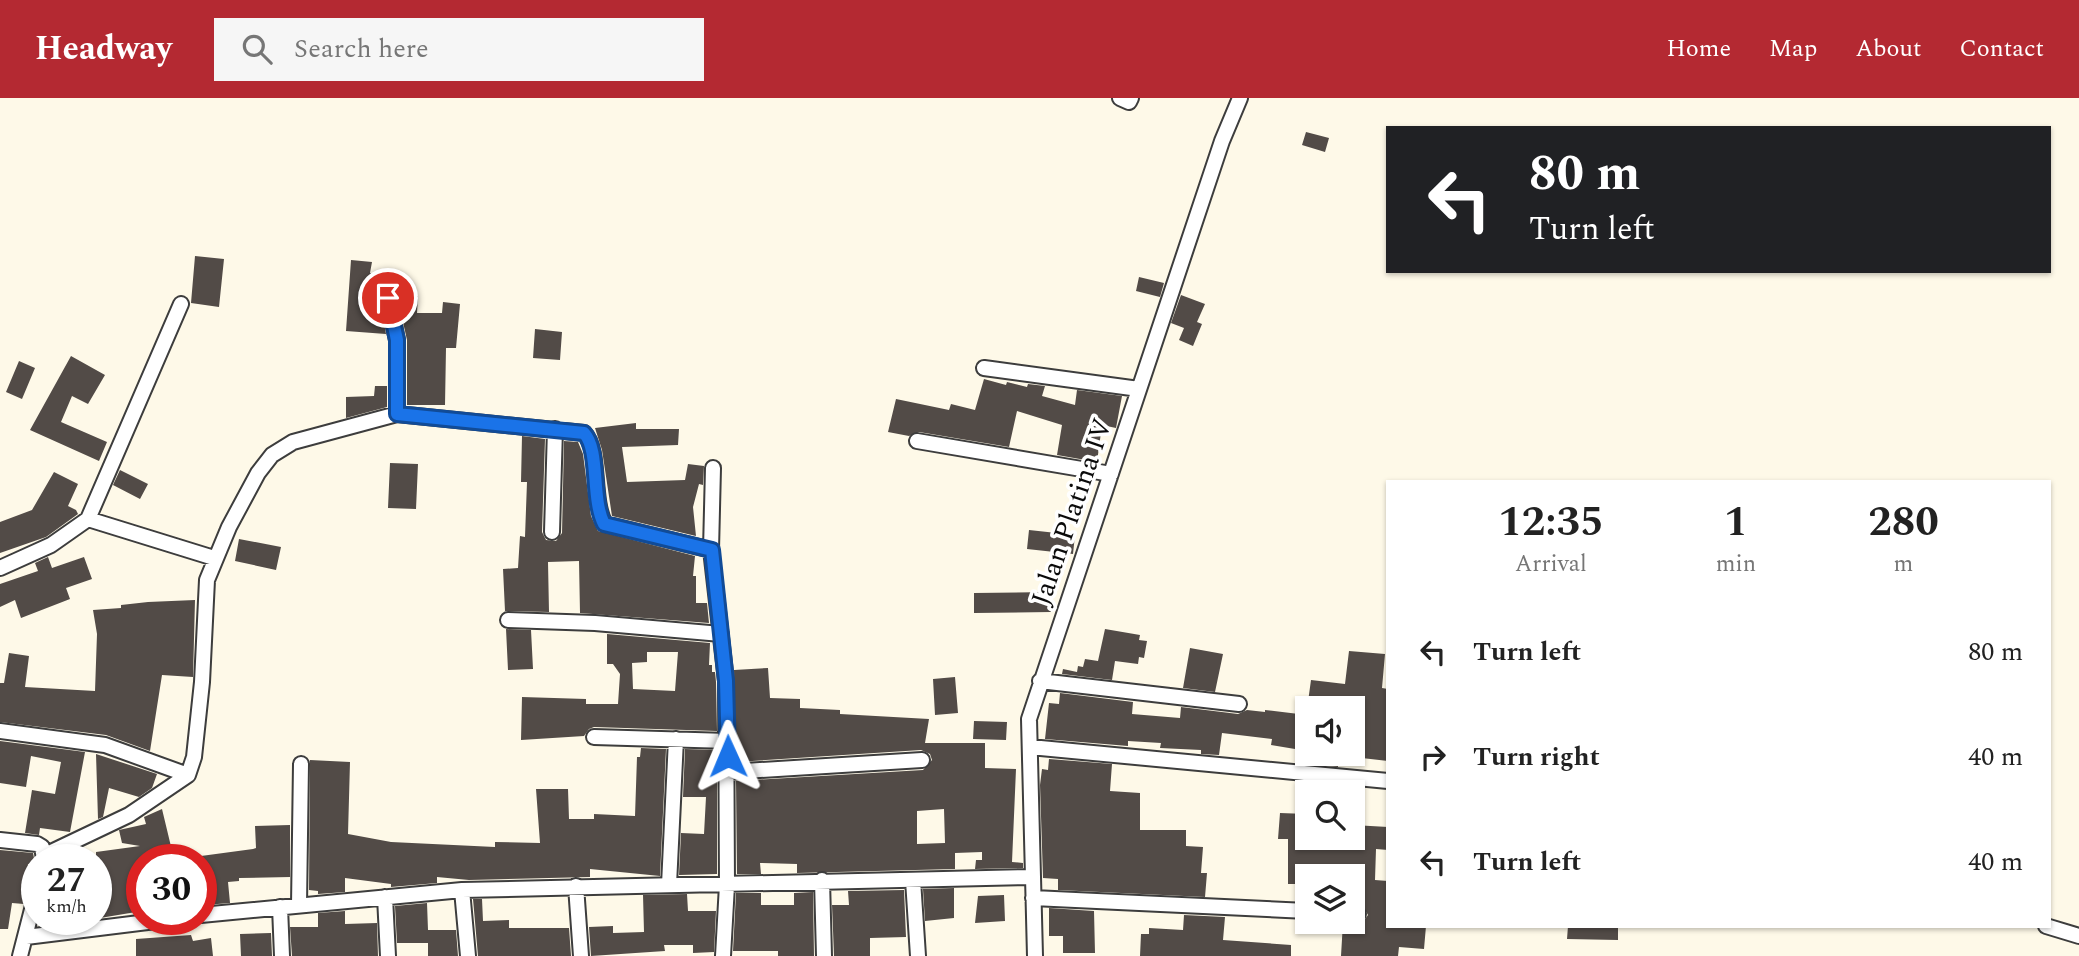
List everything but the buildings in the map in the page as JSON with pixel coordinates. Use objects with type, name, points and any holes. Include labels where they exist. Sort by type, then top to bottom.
[{"type":"street","points":[[1120,98],[1129,102],[1131,98]]},
{"type":"street","name":"Jalan Platina IV","points":[[1035,956],[1029,719],[1139,388],[1240,98]]},
{"type":"street","points":[[388,298],[397,340],[397,414]]},
{"type":"street","points":[[0,568],[51,545],[88,519],[181,304]]},
{"type":"street","points":[[984,368],[1139,388]]},
{"type":"street","points":[[70,844],[129,815],[188,775],[194,757],[207,580],[214,558],[258,473],[272,455],[293,442],[318,433],[397,414],[584,433],[591,442],[597,506],[604,524],[712,550]]},
{"type":"street","points":[[552,532],[555,429]]},
{"type":"street","points":[[917,441],[1111,474]]},
{"type":"street","points":[[713,468],[712,550],[728,741],[727,885],[723,956]]},
{"type":"street","points":[[88,519],[214,558]]},
{"type":"street","points":[[508,620],[595,623],[721,634]]},
{"type":"street","points":[[1040,681],[1239,704]]},
{"type":"street","points":[[0,731],[106,745],[188,775]]},
{"type":"street","points":[[594,737],[728,741]]},
{"type":"street","points":[[669,885],[676,739]]},
{"type":"street","points":[[1030,747],[1386,781]]},
{"type":"street","points":[[728,772],[922,760]]},
{"type":"street","points":[[299,905],[301,764]]},
{"type":"street","points":[[0,840],[37,844]]},
{"type":"street","points":[[217,913],[462,890],[1032,877]]},
{"type":"street","points":[[822,880],[824,956]]},
{"type":"street","points":[[913,880],[918,956]]},
{"type":"street","points":[[576,886],[580,956]]},
{"type":"street","points":[[462,890],[468,956]]},
{"type":"street","points":[[385,897],[388,956]]},
{"type":"street","points":[[1033,898],[1295,910]]},
{"type":"street","points":[[280,907],[282,956]]},
{"type":"street","points":[[20,956],[26,937],[126,925]]},
{"type":"street","points":[[2051,928],[2079,936]]},
{"type":"route","points":[[388,298],[397,340],[397,414],[584,433],[591,442],[597,506],[604,524],[712,550],[726,681],[728,756]]}]
